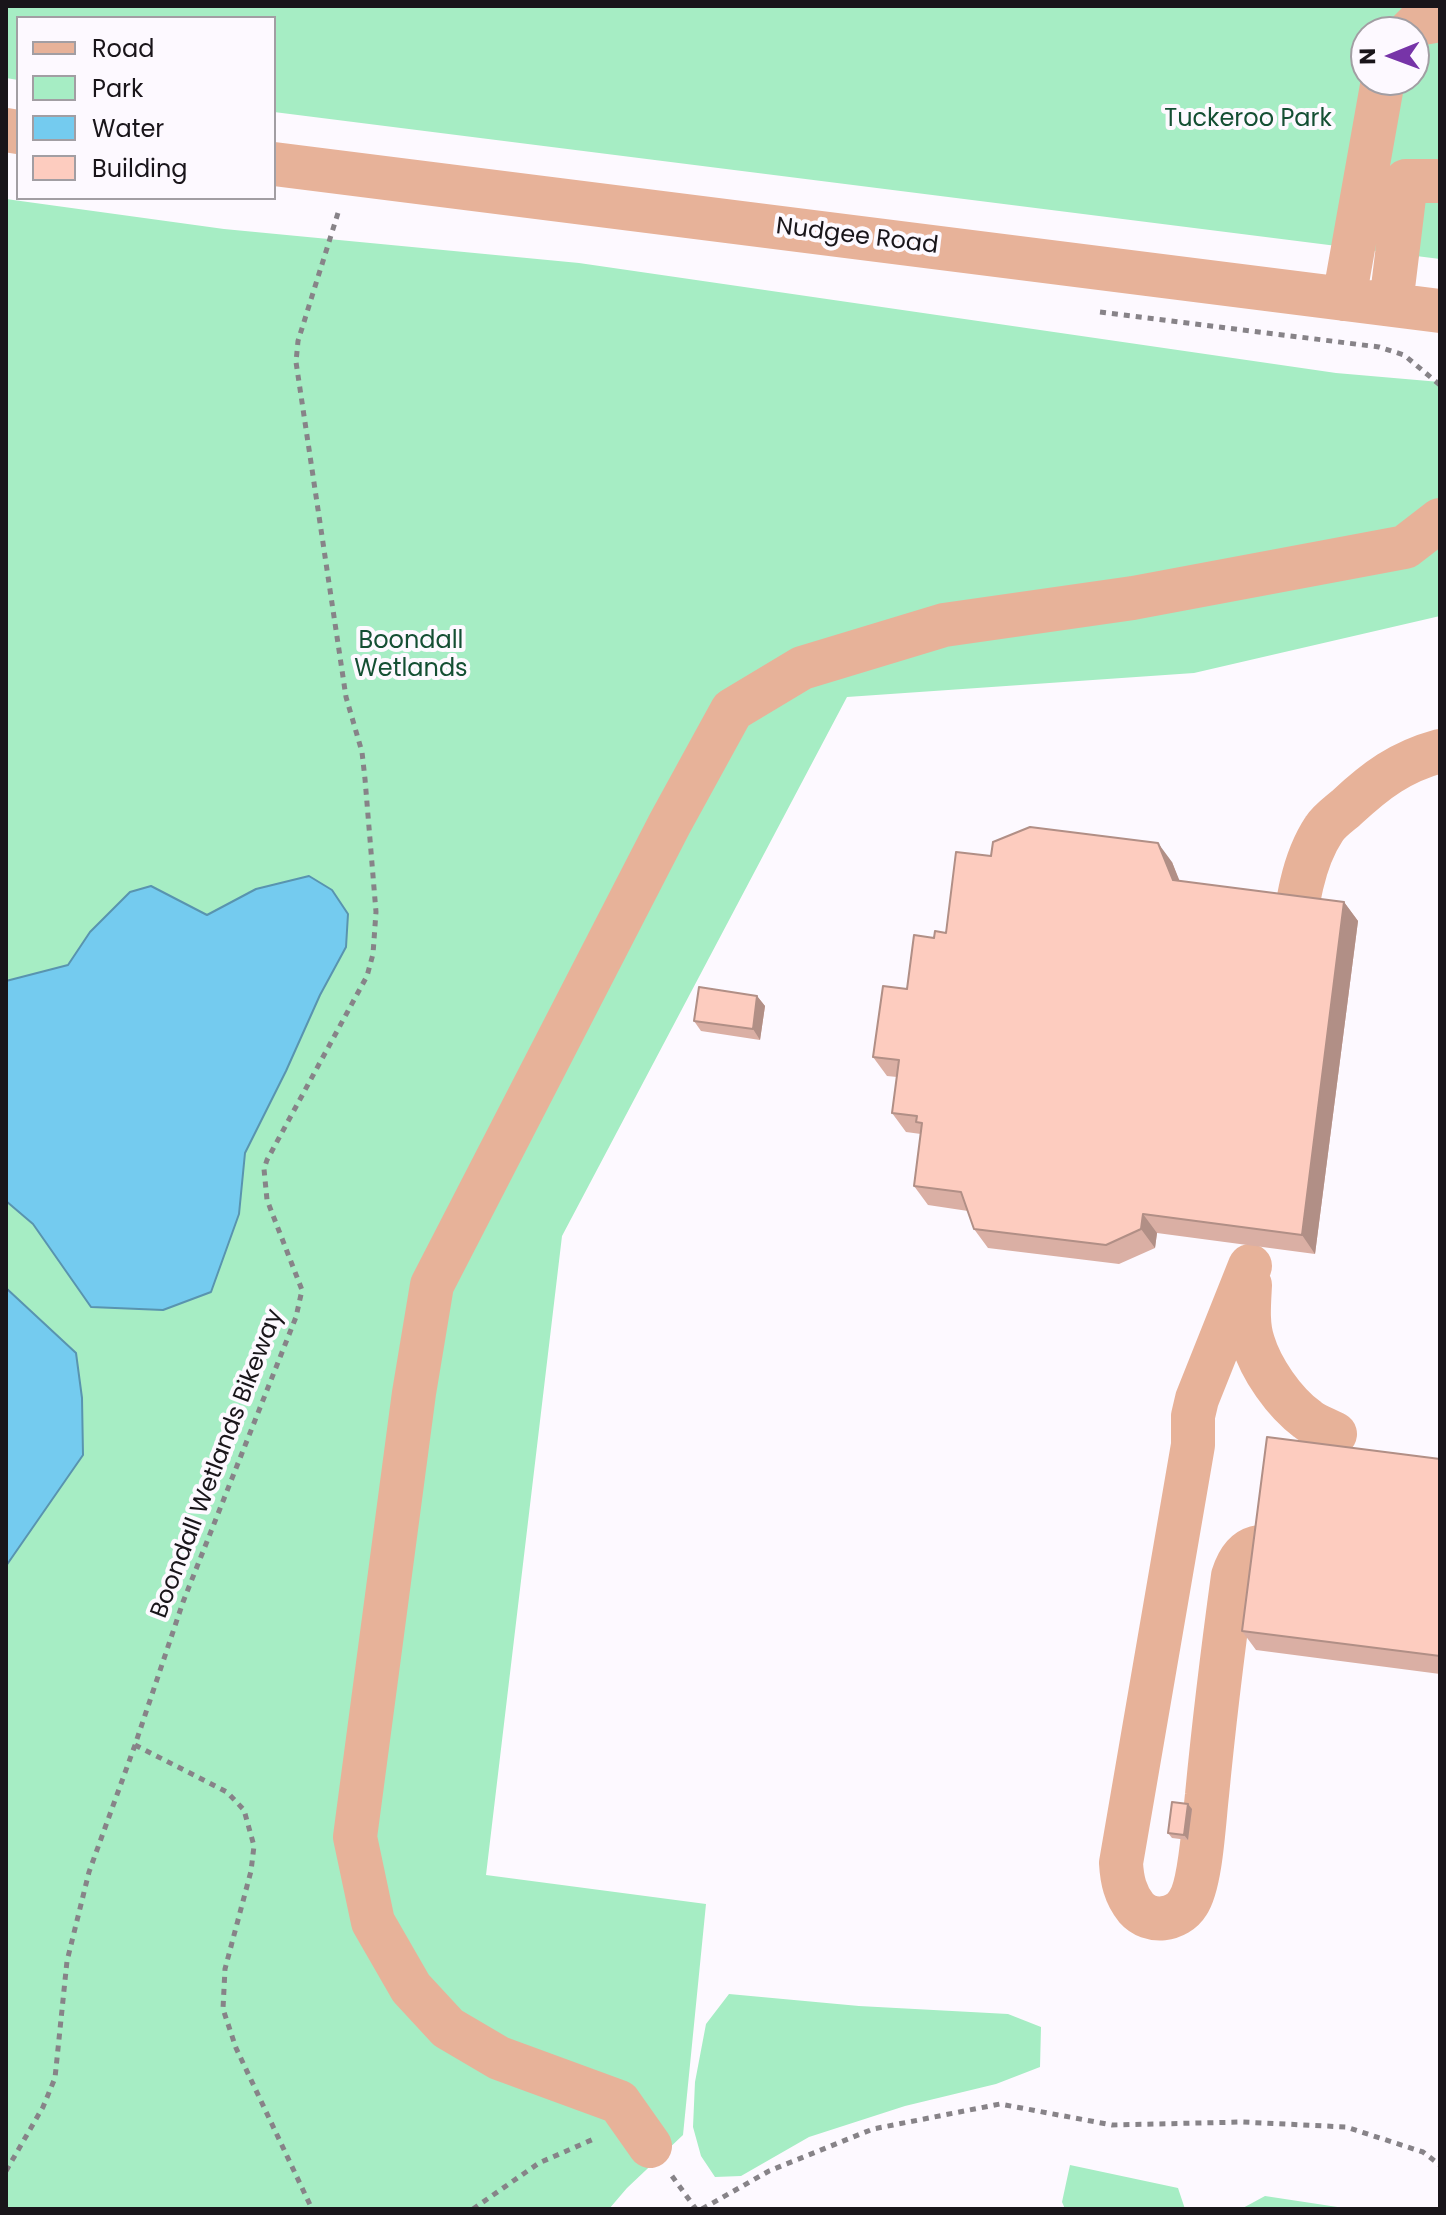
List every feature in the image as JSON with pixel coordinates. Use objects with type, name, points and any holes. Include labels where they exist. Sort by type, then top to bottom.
[{"type":"street","points":[[1344,299],[1380,96]]},
{"type":"street","points":[[1371,145],[1423,181],[1391,304]]},
{"type":"street","name":"Nudgee Road","points":[[276,164],[1440,311]]},
{"type":"street","points":[[640,2132],[619,2102],[499,2058],[448,2028],[411,1988],[373,1922],[355,1837],[414,1393],[432,1285],[670,823],[732,710],[802,668],[944,625],[1133,598],[1405,547],[1440,520]]},
{"type":"street","points":[[1286,990],[1297,913],[1309,859],[1324,828],[1373,783],[1412,758],[1440,751]]},
{"type":"street","points":[[1256,1220],[1250,1266],[1249,1320],[1253,1342],[1280,1391],[1307,1420],[1335,1434]]},
{"type":"street","points":[[1250,1266],[1193,1416],[1193,1445],[1121,1863],[1123,1883],[1130,1900],[1141,1914],[1154,1919],[1168,1918],[1180,1913],[1190,1901],[1201,1840],[1233,1576],[1238,1561],[1244,1552],[1260,1547],[1346,1559]]},
{"type":"path","name":"Boondall Wetlands Bikeway","points":[[6,2171],[43,2107],[55,2078],[67,1961],[89,1872],[183,1602],[296,1317],[302,1290],[267,1200],[264,1169],[281,1132],[367,976],[373,954],[376,912],[362,752],[343,683],[296,362],[298,341],[338,212]]},
{"type":"path","points":[[135,1745],[227,1792],[244,1810],[254,1846],[251,1871],[225,1969],[223,2009],[236,2048],[312,2209]]},
{"type":"path","points":[[702,2209],[769,2171],[873,2129],[1000,2104],[1112,2125],[1242,2122],[1346,2127],[1423,2152],[1440,2165]]},
{"type":"path","points":[[473,2209],[539,2163],[583,2145],[640,2132]]},
{"type":"green space","name":"Tuckeroo Park","points":[[6,6],[1440,6],[1440,259],[276,112],[276,16],[16,16],[16,80],[6,78]]},
{"type":"green space","name":"Boondall Wetlands","points":[[6,199],[224,229],[579,263],[1336,373],[1440,382],[1440,616],[1194,673],[847,697],[562,1236],[486,1875],[706,1904],[683,2135],[609,2209],[6,2209]]},
{"type":"green space","points":[[729,1994],[859,2006],[1008,2014],[1041,2027],[1040,2067],[996,2084],[905,2106],[809,2137],[741,2176],[715,2177],[701,2156],[693,2127],[695,2082],[706,2024]]},
{"type":"green space","points":[[1070,2165],[1178,2188],[1185,2209],[1065,2209],[1062,2202]]},
{"type":"green space","points":[[1265,2196],[1344,2208],[1347,2209],[1241,2209]]},
{"type":"water","points":[[309,876],[332,890],[348,914],[346,947],[245,1153],[239,1214],[211,1292],[163,1310],[91,1307],[33,1224],[6,1201],[6,981],[68,965],[90,932],[130,892],[151,886],[207,915],[256,889]]},
{"type":"water","points":[[6,1288],[76,1353],[82,1398],[83,1455],[6,1566]]},
{"type":"building","points":[[1030,827],[1158,843],[1173,880],[1344,902],[1302,1235],[1143,1214],[1141,1229],[1106,1245],[974,1229],[961,1192],[914,1186],[922,1123],[916,1122],[917,1116],[892,1113],[899,1060],[873,1057],[883,986],[907,989],[914,935],[934,938],[935,931],[946,933],[956,852],[991,856],[993,842]]},
{"type":"building","points":[[699,987],[757,996],[753,1029],[694,1021]]},
{"type":"building","points":[[1267,1437],[1440,1459],[1440,1656],[1242,1631]]},
{"type":"building","points":[[1172,1802],[1188,1804],[1184,1835],[1168,1833]]}]
